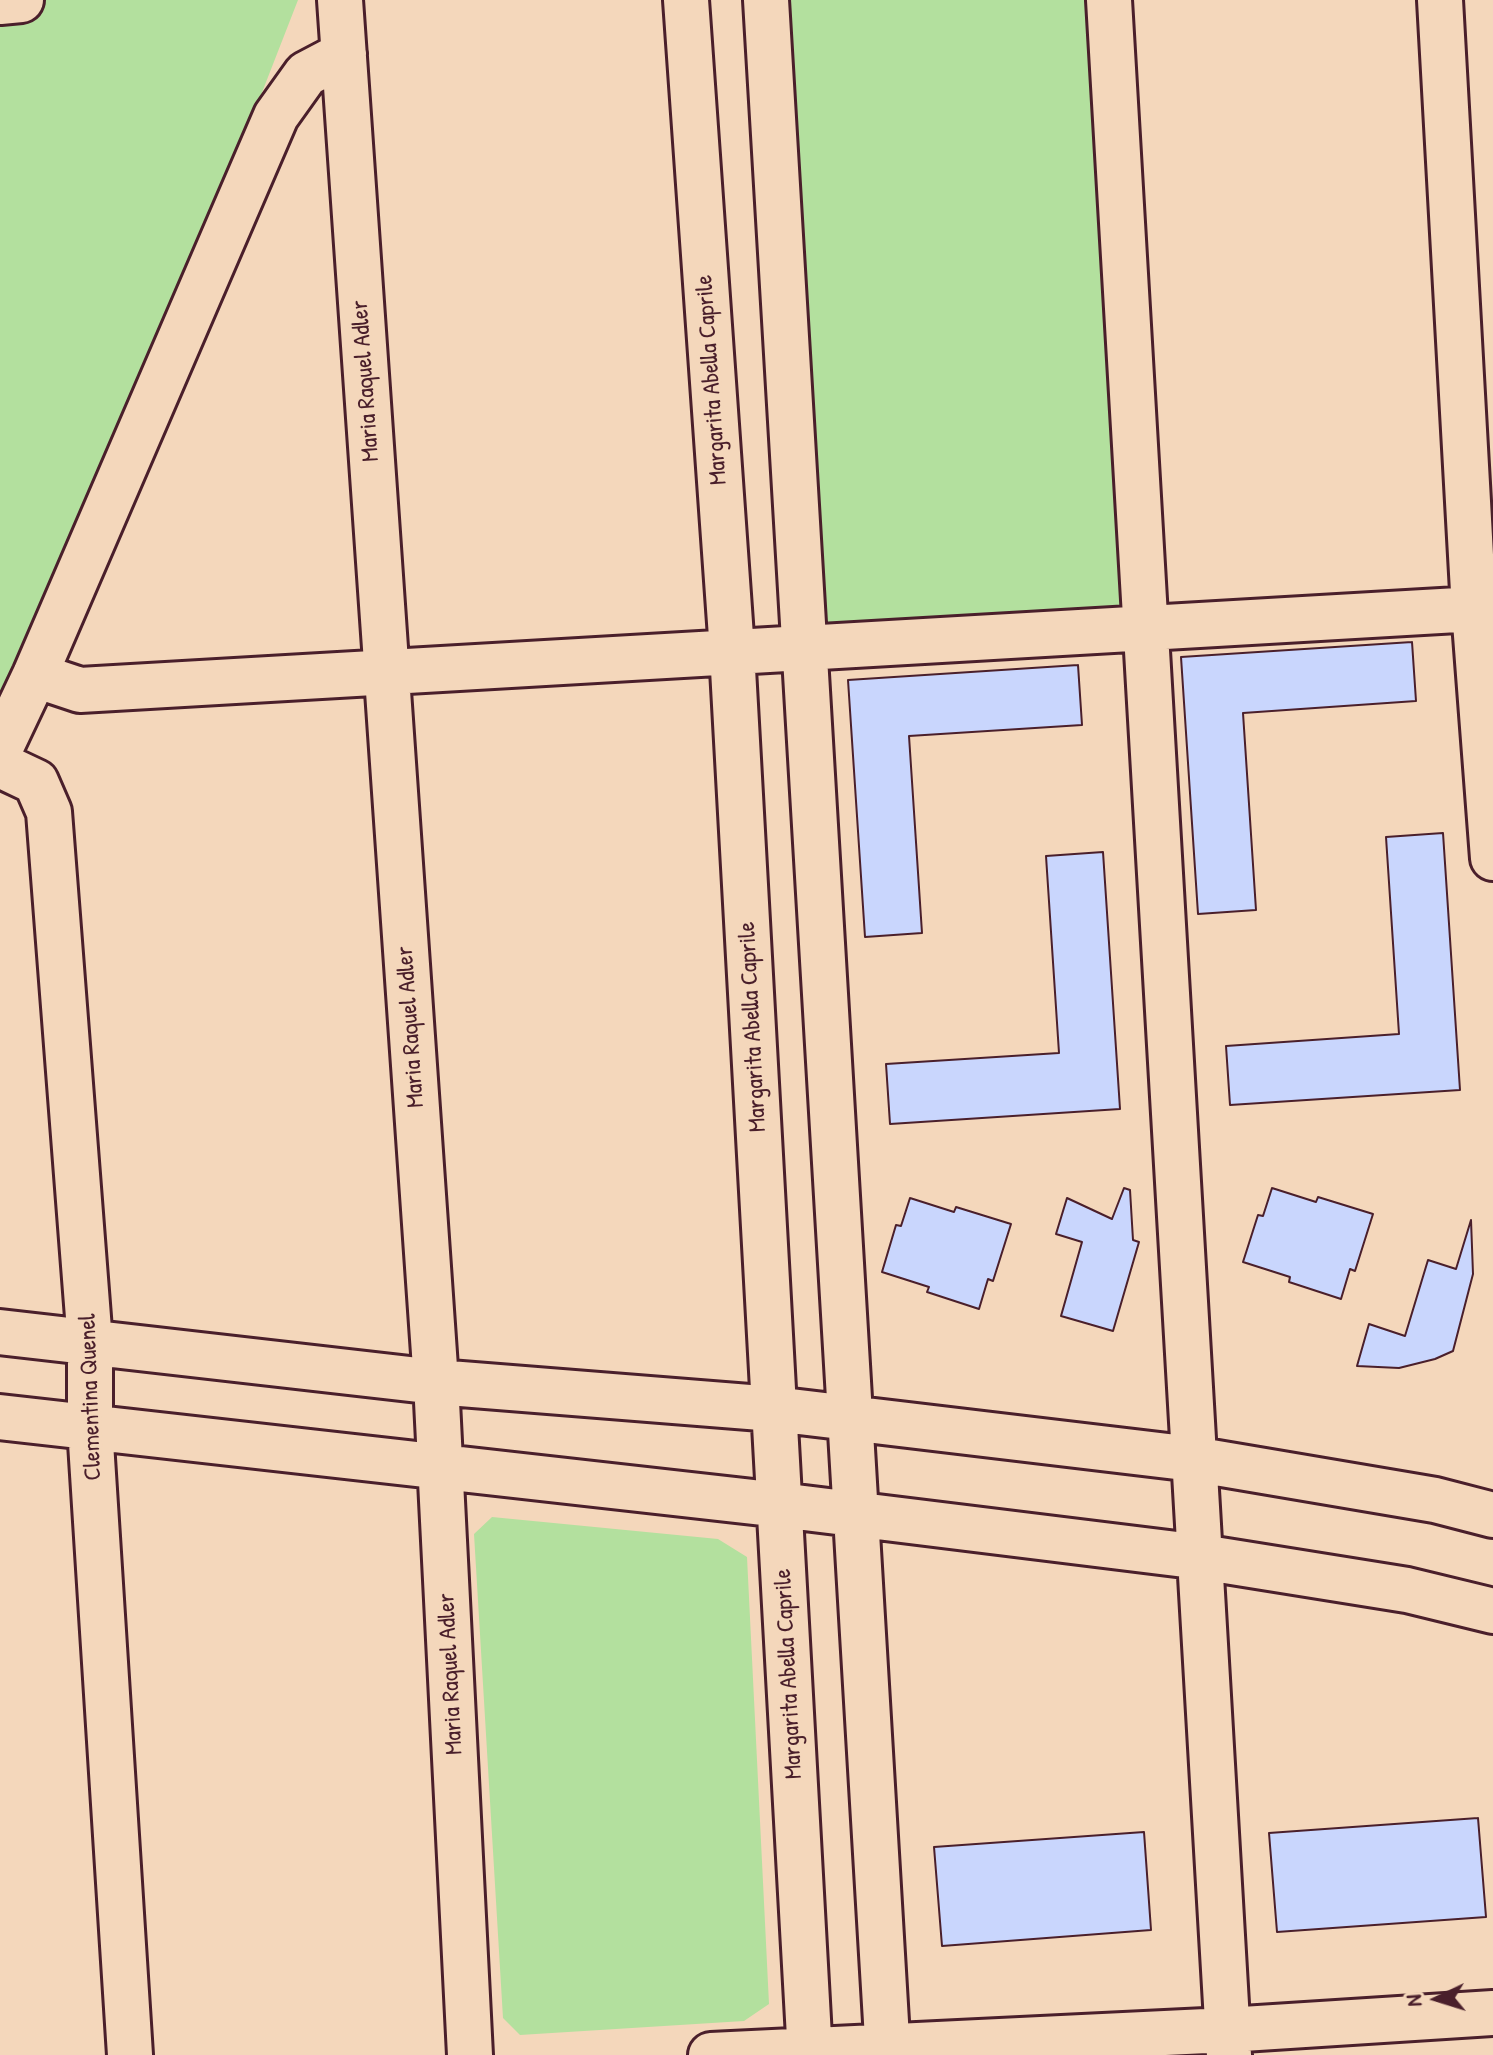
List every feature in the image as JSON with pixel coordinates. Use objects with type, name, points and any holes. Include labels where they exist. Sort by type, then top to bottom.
[{"type":"street","points":[[0,2],[21,0]]},
{"type":"street","name":"Maria Raquel Adler","points":[[340,0],[436,1382],[470,2055]]},
{"type":"street","name":"Margarita Abella Caprile","points":[[686,0],[732,651],[810,2052]]},
{"type":"street","points":[[766,0],[888,2050]]},
{"type":"street","points":[[1109,0],[1148,626],[1228,2042]]},
{"type":"street","points":[[1440,0],[1484,608],[1493,858]]},
{"type":"street","points":[[0,749],[35,675],[276,116],[306,74],[344,54]]},
{"type":"street","points":[[35,675],[80,690],[1484,608]]},
{"type":"street","name":"Clementina Quenel","points":[[0,765],[36,782],[49,812],[90,1343],[90,1427],[130,2055]]},
{"type":"street","points":[[0,1332],[436,1382],[774,1409],[1193,1459],[1435,1500],[1493,1515]]},
{"type":"street","points":[[0,1417],[780,1505],[1201,1557],[1407,1590],[1493,1611]]},
{"type":"street","points":[[711,2055],[1228,2042],[1493,2013]]},
{"type":"green space","points":[[0,0],[298,0],[35,675],[0,749]]},
{"type":"green space","points":[[766,0],[1109,0],[1148,626],[806,647]]},
{"type":"green space","points":[[492,1517],[718,1539],[747,1557],[769,2004],[744,2021],[520,2035],[503,2018],[474,1534]]},
{"type":"building","points":[[1412,642],[1416,701],[1243,713],[1256,910],[1198,914],[1181,657]]},
{"type":"building","points":[[1078,665],[1082,725],[909,736],[922,933],[865,937],[848,680]]},
{"type":"building","points":[[1443,833],[1460,1090],[1230,1105],[1226,1046],[1399,1034],[1386,837]]},
{"type":"building","points":[[1103,852],[1120,1109],[890,1124],[886,1064],[1059,1053],[1046,856]]},
{"type":"building","points":[[1124,1188],[1130,1190],[1133,1240],[1139,1242],[1113,1331],[1061,1316],[1082,1242],[1056,1234],[1067,1198],[1112,1219]]},
{"type":"building","points":[[1272,1188],[1316,1202],[1318,1197],[1373,1214],[1355,1271],[1350,1269],[1341,1299],[1289,1282],[1290,1277],[1243,1262],[1258,1215],[1263,1216]]},
{"type":"building","points":[[910,1198],[954,1212],[956,1207],[1011,1224],[993,1281],[988,1279],[979,1309],[927,1292],[929,1287],[882,1272],[896,1225],[901,1226]]},
{"type":"building","points":[[1471,1220],[1473,1274],[1453,1351],[1399,1368],[1357,1366],[1369,1324],[1405,1336],[1428,1260],[1456,1269]]},
{"type":"building","points":[[1478,1818],[1486,1917],[1277,1932],[1269,1833]]},
{"type":"building","points":[[1144,1832],[1151,1930],[942,1946],[934,1847]]}]
